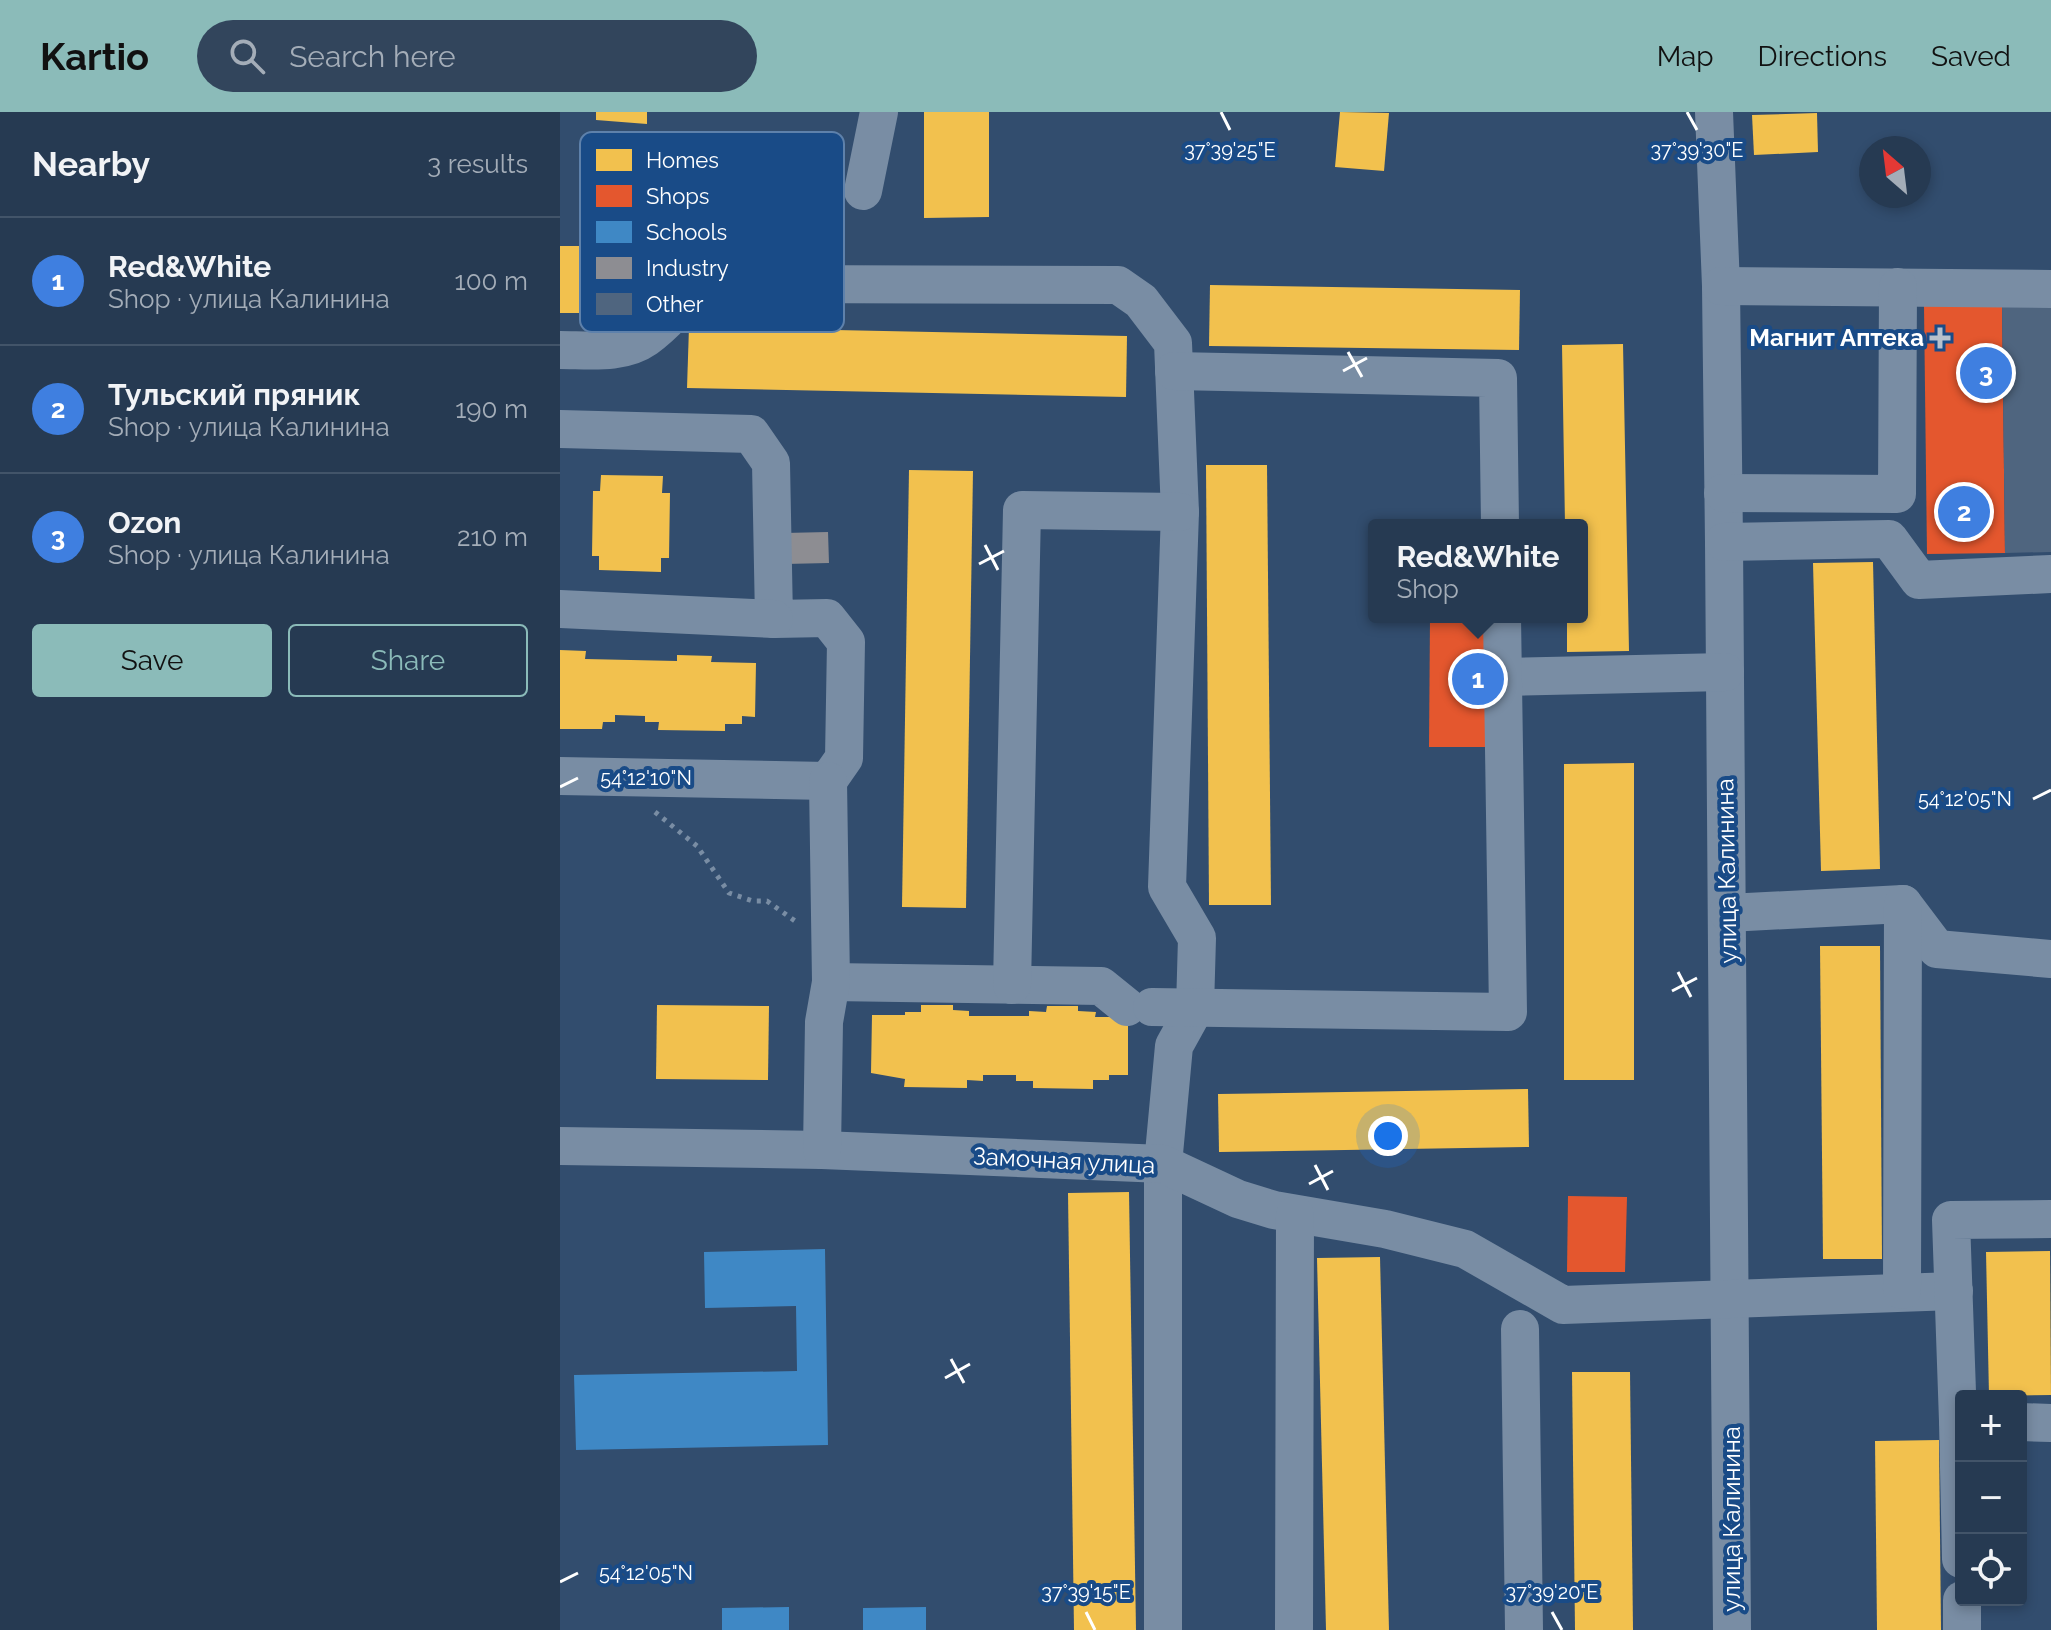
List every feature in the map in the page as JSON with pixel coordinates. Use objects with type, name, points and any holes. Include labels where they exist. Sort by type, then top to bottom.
[{"type":"street","points":[[863,191],[879,112]]},
{"type":"street","name":"улица Калинина","points":[[1714,112],[1721,286],[1732,1298],[1732,1630]]},
{"type":"street","points":[[844,284],[1118,285],[1141,301],[1173,343],[1180,512],[1167,887],[1197,938],[1195,1008],[1174,1046],[1163,1164],[1163,1630]]},
{"type":"street","points":[[1721,286],[2051,289]]},
{"type":"street","points":[[1723,493],[1897,494],[1898,287]]},
{"type":"street","points":[[560,350],[620,350],[645,339],[652,332]]},
{"type":"street","points":[[1174,371],[1498,378],[1500,519]]},
{"type":"street","points":[[560,429],[751,434],[771,463],[774,619]]},
{"type":"street","points":[[1012,985],[1022,510],[1180,512]]},
{"type":"street","points":[[1724,542],[1889,539],[1919,580],[2051,574]]},
{"type":"street","points":[[560,609],[774,619],[827,618],[846,642],[844,758],[828,781],[831,982],[824,1022],[822,1150]]},
{"type":"street","points":[[831,982],[1101,986],[1140,1007],[1508,1012],[1502,623]]},
{"type":"street","points":[[1503,677],[1725,672]]},
{"type":"street","points":[[560,776],[828,781]]},
{"type":"street","points":[[1728,913],[1903,904]]},
{"type":"street","points":[[1903,904],[1937,949],[2051,959]]},
{"type":"street","points":[[1902,1290],[1903,904]]},
{"type":"street","name":"Замочная улица","points":[[560,1146],[822,1150],[1163,1164],[1238,1199],[1295,1215],[1385,1229],[1465,1249],[1563,1305],[1902,1290],[1954,1291]]},
{"type":"street","points":[[1294,1630],[1295,1215]]},
{"type":"street","points":[[1959,1390],[1951,1220],[2051,1219]]},
{"type":"street","points":[[1520,1329],[1524,1630]]},
{"type":"street","points":[[2027,1422],[2051,1423]]},
{"type":"street","points":[[1960,1462],[1961,1534]]},
{"type":"street","points":[[1962,1606],[1962,1630]]},
{"type":"path","points":[[844,203],[863,191]]},
{"type":"path","points":[[648,807],[697,846],[729,893],[753,901],[767,901],[793,918],[801,928]]},
{"type":"building: Homes","points":[[596,112],[647,112],[647,124],[596,120]]},
{"type":"building: Homes","points":[[924,112],[989,112],[989,217],[924,218]]},
{"type":"building: Homes","points":[[1340,112],[1389,113],[1384,171],[1335,167]]},
{"type":"building: Homes","points":[[1817,113],[1818,152],[1754,155],[1752,115]]},
{"type":"building: Homes","points":[[560,246],[580,246],[580,313],[560,313]]},
{"type":"building: Homes","points":[[1210,285],[1520,290],[1519,350],[1209,346]]},
{"type":"building: Homes","points":[[844,330],[1127,336],[1126,397],[687,388],[689,332]]},
{"type":"building: Homes","points":[[1623,344],[1629,651],[1567,652],[1567,623],[1588,623],[1588,519],[1565,519],[1562,345]]},
{"type":"building: Homes","points":[[1206,465],[1267,465],[1271,905],[1209,905]]},
{"type":"building: Homes","points":[[909,470],[973,471],[966,908],[902,907]]},
{"type":"building: Homes","points":[[601,475],[663,476],[662,493],[670,493],[669,558],[661,558],[661,572],[599,570],[599,556],[592,556],[593,491],[600,491]]},
{"type":"building: Homes","points":[[1873,562],[1880,869],[1821,871],[1813,563]]},
{"type":"building: Homes","points":[[560,650],[586,651],[585,659],[677,661],[677,655],[712,656],[711,662],[756,663],[755,717],[742,716],[742,724],[725,724],[725,731],[658,730],[659,722],[645,722],[645,716],[615,715],[615,722],[603,722],[602,729],[560,729]]},
{"type":"building: Homes","points":[[1634,763],[1634,1080],[1564,1080],[1564,764]]},
{"type":"building: Homes","points":[[1820,946],[1880,946],[1882,1259],[1823,1259]]},
{"type":"building: Homes","points":[[657,1005],[769,1006],[768,1080],[656,1079]]},
{"type":"building: Homes","points":[[921,1005],[953,1005],[953,1010],[969,1011],[969,1016],[1029,1016],[1029,1011],[1046,1012],[1047,1006],[1078,1006],[1078,1011],[1096,1012],[1095,1017],[1128,1017],[1128,1075],[1109,1075],[1109,1080],[1093,1080],[1093,1089],[1033,1088],[1033,1081],[1016,1081],[1016,1075],[983,1075],[983,1081],[967,1080],[967,1088],[904,1087],[905,1079],[871,1073],[872,1015],[921,1012]]},
{"type":"building: Homes","points":[[1528,1089],[1529,1147],[1219,1152],[1218,1094]]},
{"type":"building: Homes","points":[[1129,1192],[1136,1630],[1074,1630],[1068,1193]]},
{"type":"building: Homes","points":[[2050,1251],[2051,1395],[2027,1395],[2027,1390],[1989,1390],[1986,1252]]},
{"type":"building: Homes","points":[[1380,1257],[1389,1630],[1326,1630],[1317,1258]]},
{"type":"building: Homes","points":[[1572,1372],[1630,1372],[1633,1630],[1575,1630]]},
{"type":"building: Homes","points":[[1939,1440],[1941,1630],[1877,1630],[1875,1441]]},
{"type":"building: Shops","points":[[2002,304],[2005,553],[1927,554],[1924,306]]},
{"type":"building: Shops","points":[[1430,623],[1490,623],[1489,747],[1429,747]]},
{"type":"building: Shops","points":[[1568,1196],[1627,1197],[1625,1272],[1567,1272]]},
{"type":"building: Schools","points":[[825,1249],[828,1445],[576,1450],[574,1375],[797,1371],[796,1306],[705,1308],[704,1252]]},
{"type":"building: Schools","points":[[789,1607],[789,1630],[722,1630],[722,1608]]},
{"type":"building: Schools","points":[[926,1607],[926,1630],[863,1630],[863,1608]]},
{"type":"building: Industry","points":[[828,532],[829,563],[785,564],[784,533]]},
{"type":"building: Other","points":[[2051,303],[2051,552],[2005,553],[2002,304]]},
{"type":"place","name":"Магнит Аптека","points":[[1940,338]]},
{"type":"place","name":"Ozon","points":[[1986,373]]},
{"type":"place","name":"Тульский пряник","points":[[1964,512]]},
{"type":"place","name":"Red&White","points":[[1478,679]]}]
